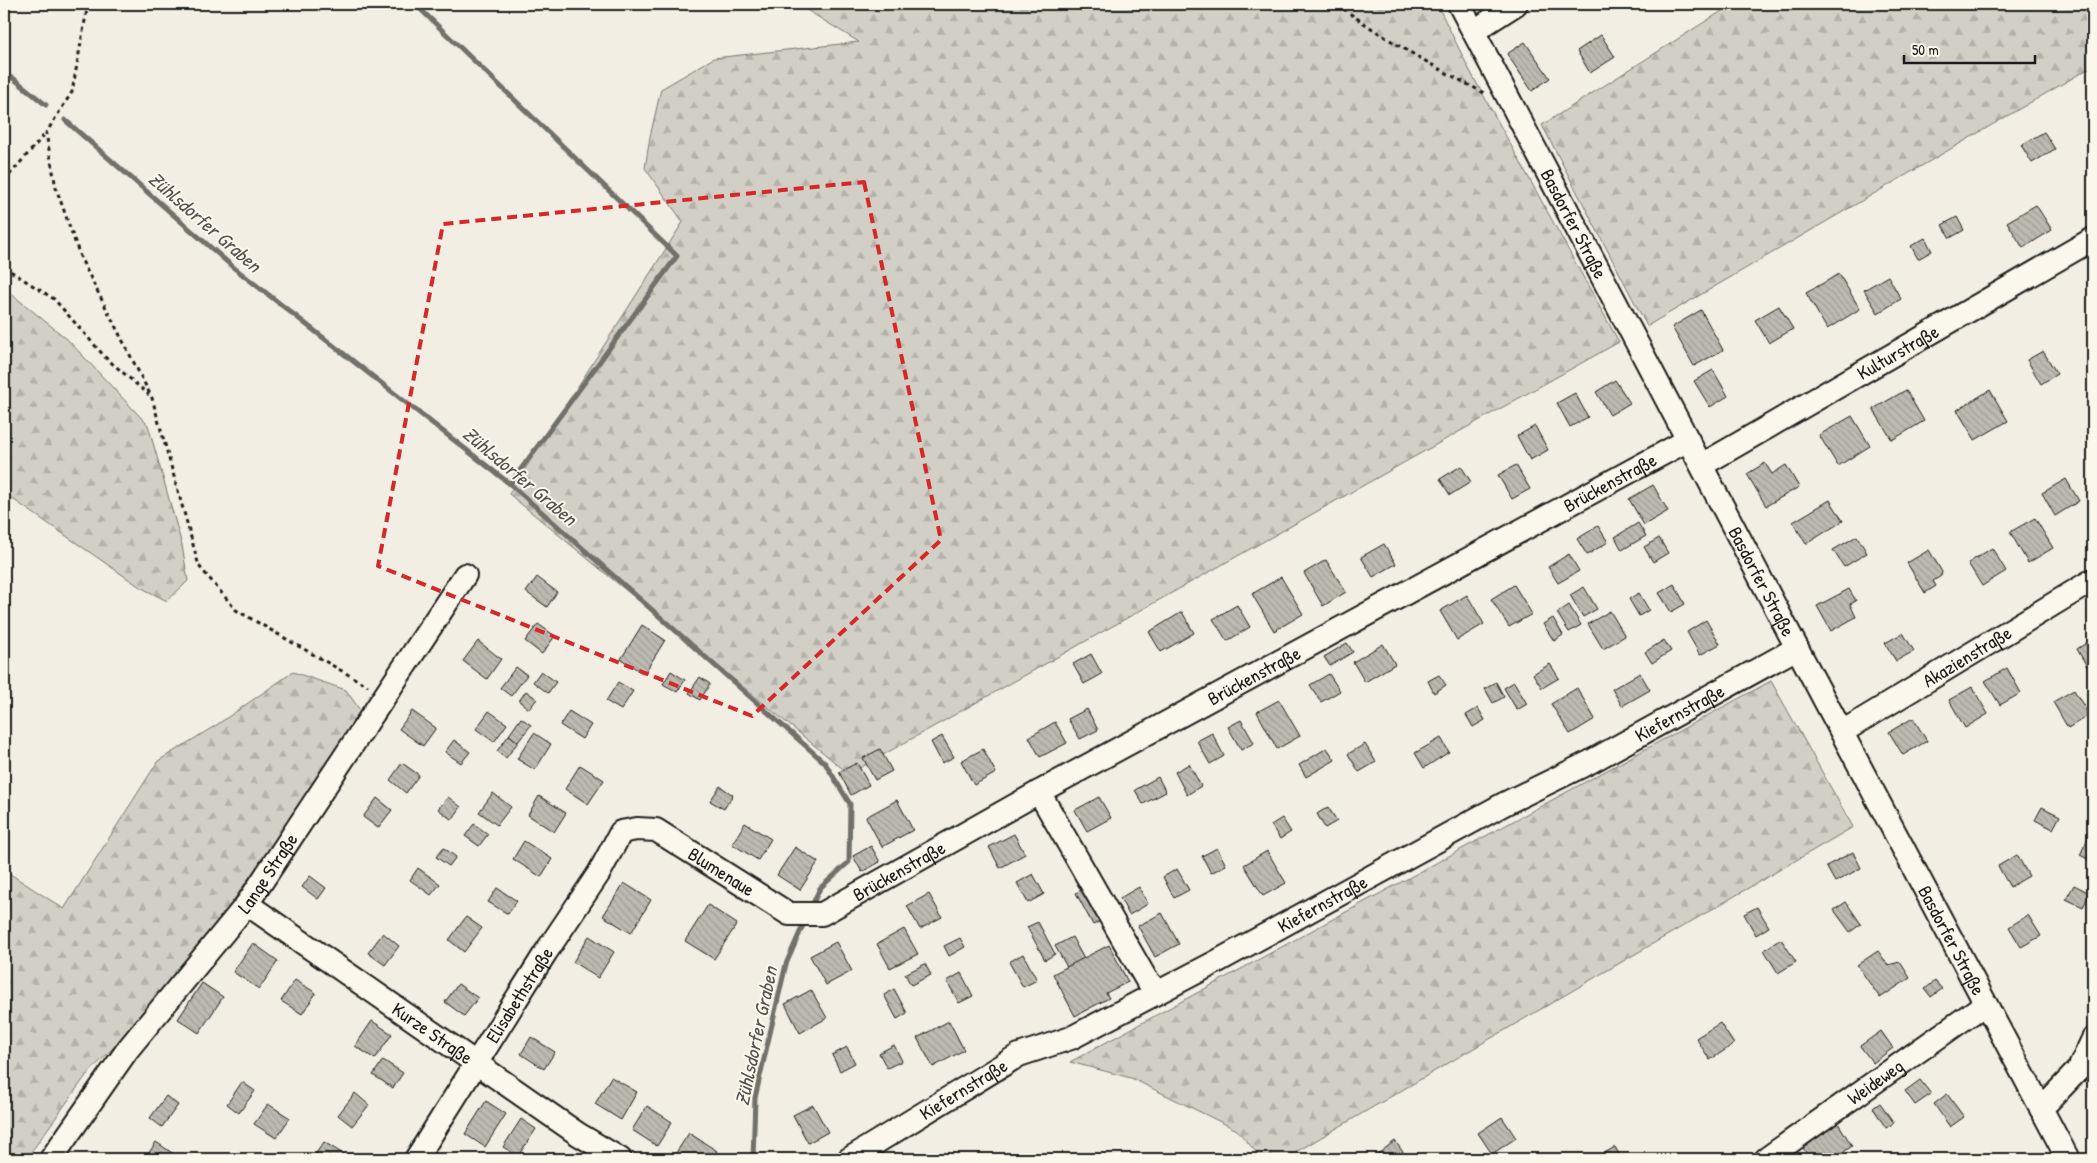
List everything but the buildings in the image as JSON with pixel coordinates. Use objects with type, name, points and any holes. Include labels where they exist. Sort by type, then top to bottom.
[{"type":"street","name":"Basdorfer Straße","points":[[1459,4],[2068,1159]]},
{"type":"street","points":[[1474,31],[1516,4]]},
{"type":"street","name":"Kulturstraße","points":[[1702,465],[2093,239]]},
{"type":"street","name":"Brückenstraße","points":[[822,914],[1039,792],[1688,440]]},
{"type":"street","name":"Lange Straße","points":[[51,1159],[128,1049],[247,904],[465,575]]},
{"type":"street","name":"Akazienstraße","points":[[1842,732],[2093,580]]},
{"type":"street","name":"Kiefernstraße","points":[[849,1159],[1019,1055],[1071,1038],[1346,892],[1504,804],[1590,762],[1797,648]]},
{"type":"street","points":[[1039,792],[1146,979],[1158,992]]},
{"type":"street","name":"Blumenaue","points":[[621,832],[637,829],[656,830],[789,914],[822,914]]},
{"type":"street","name":"Elisabethstraße","points":[[416,1159],[546,952],[599,873],[621,832]]},
{"type":"street","name":"Kurze Straße","points":[[247,904],[578,1134],[620,1159]]},
{"type":"street","name":"Weideweg","points":[[1766,1159],[1985,1004]]},
{"type":"street","points":[[2041,1109],[2079,1069],[2093,1039]]},
{"type":"path","points":[[4,181],[46,133],[72,92],[88,4]]},
{"type":"path","points":[[1337,4],[1360,22],[1439,69],[1493,98],[1509,98]]},
{"type":"path","points":[[46,133],[56,188],[81,258],[152,398],[199,566],[236,610],[386,696]]},
{"type":"path","points":[[4,267],[54,299],[106,358],[152,398]]},
{"type":"highlighted area","points":[[864,182],[941,540],[752,716],[378,566],[443,224]]},
{"type":"green space","points":[[797,4],[1437,4],[1469,69],[1619,342],[849,774],[509,494],[683,222],[645,168],[661,89],[714,58],[859,42]]},
{"type":"green space","points":[[1733,4],[2093,4],[2093,66],[1647,326],[1542,125]]},
{"type":"green space","points":[[4,288],[67,339],[148,425],[182,545],[188,581],[167,601],[140,587],[4,493]]},
{"type":"green space","points":[[293,672],[346,690],[364,716],[172,987],[85,1077],[26,1159],[4,1159],[4,870],[64,909],[158,761],[218,724]]},
{"type":"green space","points":[[1771,681],[1853,827],[1284,1159],[1262,1159],[1237,1130],[1131,1078],[1070,1062]]},
{"type":"waterway","points":[[415,4],[677,256],[510,484]]},
{"type":"waterway","name":"Zühlsdorfer Graben","points":[[4,78],[13,78],[46,105]]},
{"type":"waterway","name":"Zühlsdorfer Graben","points":[[65,120],[233,267],[510,484],[825,763],[850,804],[849,862],[820,888],[814,901]]},
{"type":"waterway","name":"Zühlsdorfer Graben","points":[[753,1159],[755,1098],[786,964],[804,923]]}]
